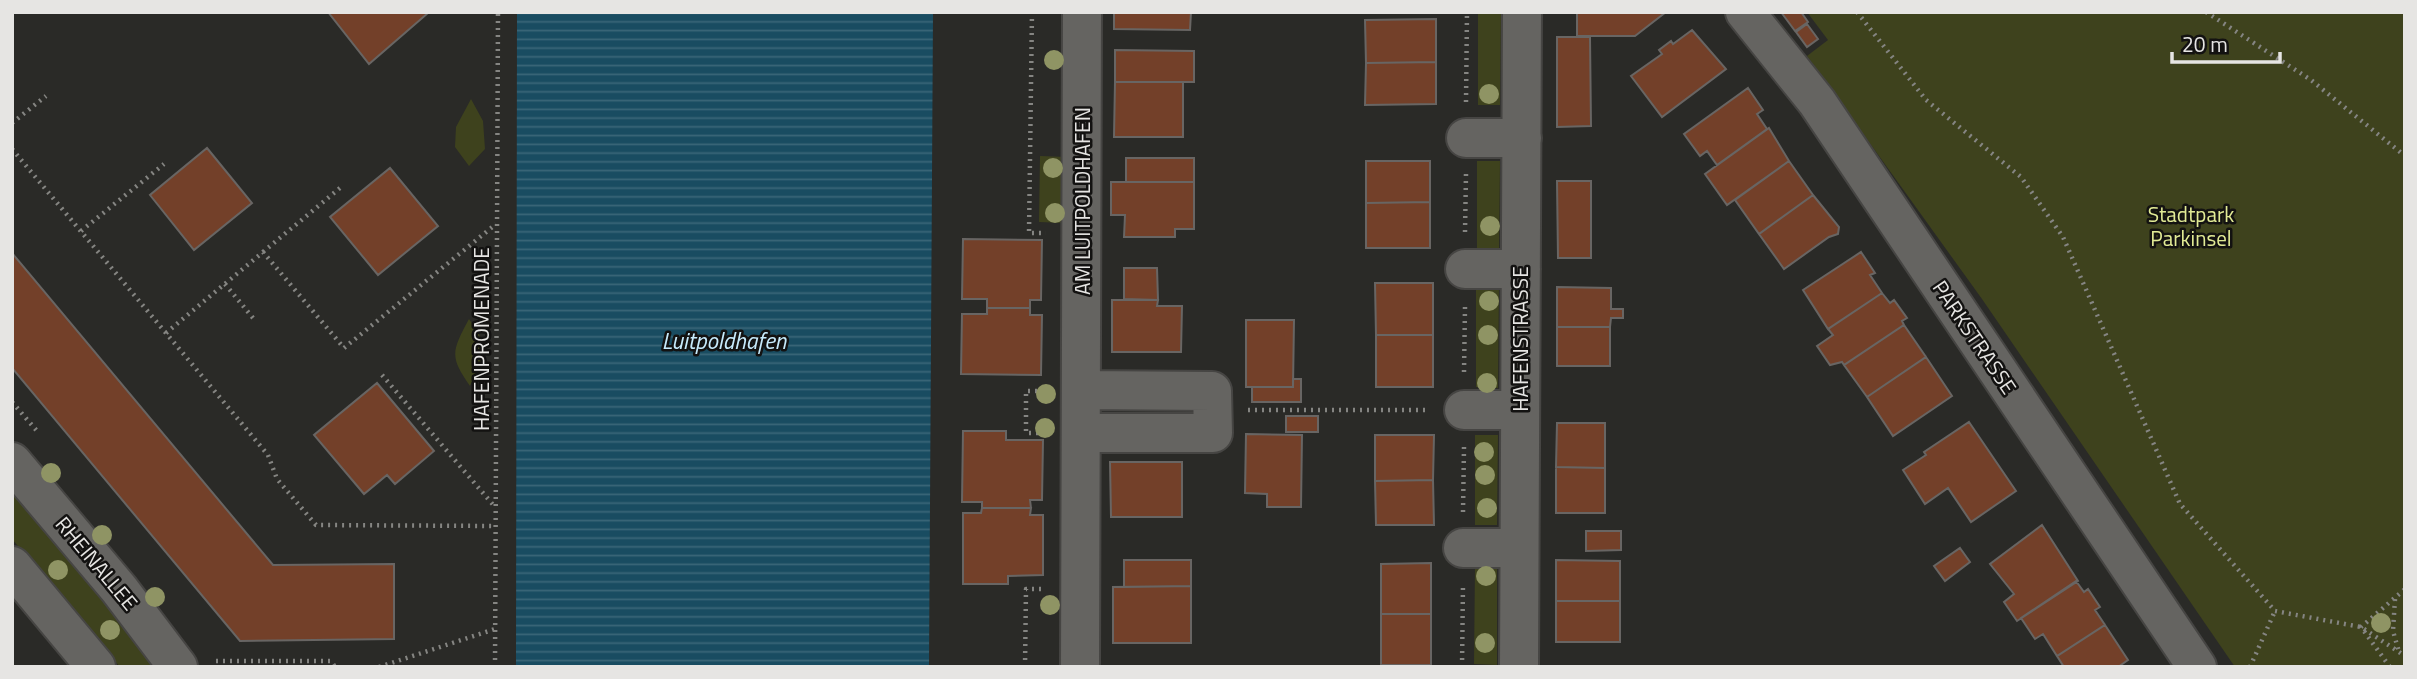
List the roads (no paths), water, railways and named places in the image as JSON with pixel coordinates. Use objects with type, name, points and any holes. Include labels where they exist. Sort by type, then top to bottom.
[{"type":"street","name":"AM LUITPOLDHAFEN","points":[[1080,667],[1082,12]]},
{"type":"street","name":"HAFENSTRASSE","points":[[1518,667],[1522,12]]},
{"type":"street","name":"PARKSTRASSE","points":[[1745,12],[1817,102],[2197,667]]},
{"type":"street","points":[[1466,138],[1522,138]]},
{"type":"street","points":[[1465,269],[1521,270]]},
{"type":"street","points":[[1081,390],[1213,391],[1213,433],[1081,433]]},
{"type":"street","points":[[1464,410],[1520,410]]},
{"type":"street","name":"RHEINALLEE","points":[[12,462],[119,589],[178,667]]},
{"type":"street","points":[[1463,548],[1519,548]]},
{"type":"street","points":[[12,566],[96,667]]},
{"type":"water","name":"Luitpoldhafen","points":[[517,12],[933,12],[929,667],[516,667]]},
{"type":"park label","name":"Stadtpark Parkinsel","points":[[2191,226]]}]
